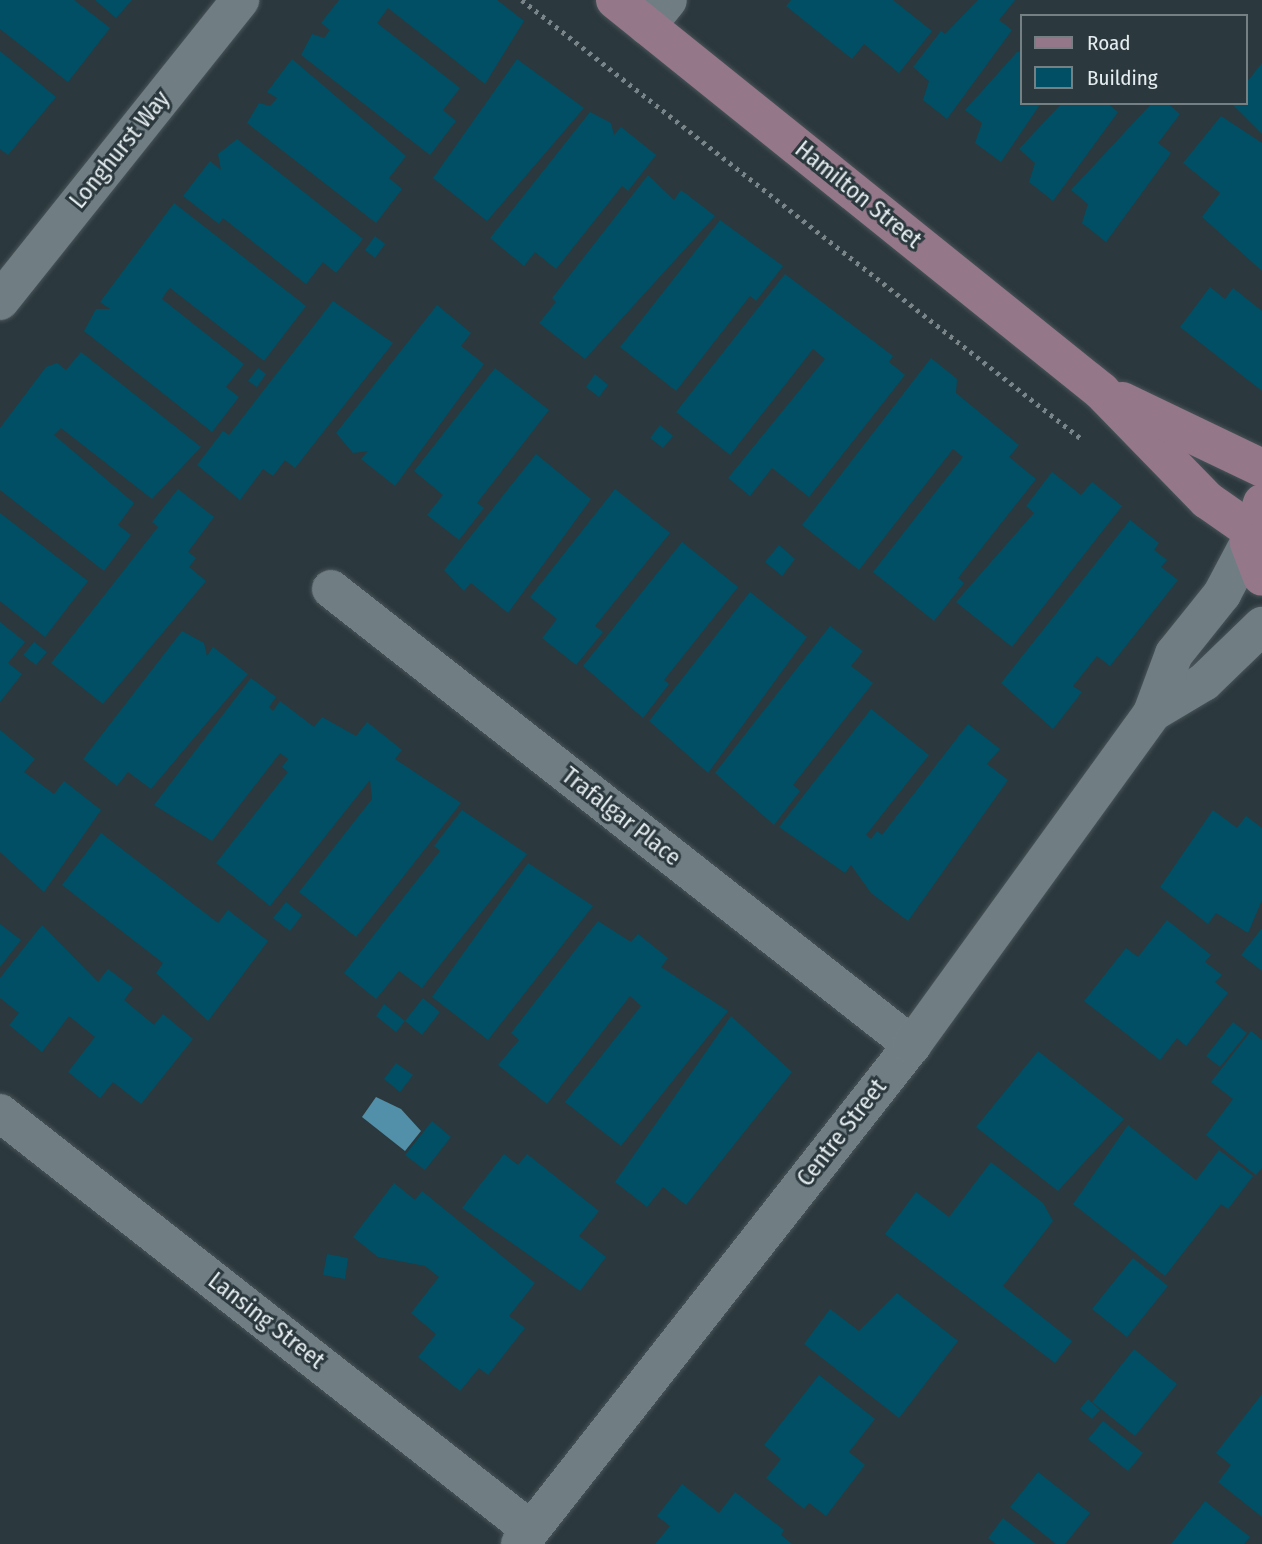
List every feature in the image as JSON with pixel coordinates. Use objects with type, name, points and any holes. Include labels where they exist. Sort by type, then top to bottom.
[{"type":"street","name":"Longhurst Way","points":[[0,301],[240,0]]},
{"type":"street","name":"Hamilton Street","points":[[615,0],[658,13],[1101,391],[1206,500],[1256,539]]},
{"type":"street","name":"Hamilton Street","points":[[1101,391],[1262,468]]},
{"type":"street","name":"Centre Street","points":[[526,1537],[912,1045],[1153,713],[1174,654],[1222,594],[1256,539]]},
{"type":"street","name":"Trafalgar Place","points":[[331,589],[912,1045]]},
{"type":"street","name":"Centre Street","points":[[1153,713],[1205,682],[1262,626]]},
{"type":"street","name":"Lansing Street","points":[[0,1112],[526,1537]]},
{"type":"water","points":[[376,1097],[401,1109],[421,1131],[405,1151],[362,1117]]},
{"type":"building","points":[[0,0],[74,0],[110,28],[68,82],[0,29]]},
{"type":"building","points":[[95,0],[132,0],[116,18]]},
{"type":"building","points":[[339,0],[497,0],[524,21],[485,84],[388,8],[377,23],[460,88],[443,110],[456,121],[430,155],[301,55],[312,34],[324,38],[330,30],[321,23]]},
{"type":"building","points":[[791,0],[893,0],[932,31],[899,73],[864,44],[852,59],[786,6]]},
{"type":"building","points":[[978,0],[1015,0],[999,20],[1012,30],[947,119],[923,100],[929,81],[913,67],[941,31],[945,34]]},
{"type":"building","points":[[0,51],[56,97],[8,155],[0,149]]},
{"type":"building","points":[[1017,52],[1020,52],[1020,105],[1040,105],[1001,162],[975,143],[982,123],[965,110]]},
{"type":"building","points":[[292,59],[406,156],[389,178],[402,189],[376,223],[247,123],[259,103],[270,106],[277,98],[267,92]]},
{"type":"building","points":[[517,59],[584,108],[487,221],[433,178]]},
{"type":"building","points":[[1262,63],[1262,134],[1233,105],[1248,105],[1248,80]]},
{"type":"building","points":[[1060,105],[1109,105],[1118,112],[1053,201],[1029,182],[1035,163],[1019,149]]},
{"type":"building","points":[[1150,105],[1169,105],[1180,114],[1158,143],[1171,153],[1106,242],[1082,223],[1088,204],[1071,190]]},
{"type":"building","points":[[590,112],[611,123],[614,135],[621,127],[656,155],[628,191],[622,186],[556,269],[535,252],[524,266],[490,238]]},
{"type":"building","points":[[1221,116],[1262,143],[1262,271],[1202,217],[1220,193],[1183,163]]},
{"type":"building","points":[[237,139],[363,239],[336,273],[323,262],[306,284],[223,218],[219,224],[183,196],[210,161],[221,170],[218,154]]},
{"type":"building","points":[[648,175],[674,200],[681,190],[715,216],[585,359],[539,323],[556,302],[552,298]]},
{"type":"building","points":[[174,203],[306,306],[264,361],[170,288],[165,294],[162,299],[244,364],[226,387],[239,397],[212,432],[84,331],[96,309],[110,309],[100,302]]},
{"type":"building","points":[[720,220],[783,266],[756,301],[750,296],[676,391],[620,347]]},
{"type":"building","points":[[375,236],[385,244],[375,258],[365,250]]},
{"type":"building","points":[[785,274],[893,356],[889,362],[905,375],[809,497],[772,468],[750,496],[728,478],[825,359],[813,349],[730,455],[676,412]]},
{"type":"building","points":[[1210,287],[1225,299],[1233,288],[1262,311],[1262,391],[1180,327]]},
{"type":"building","points":[[333,301],[393,343],[295,468],[285,460],[273,476],[263,469],[240,500],[197,465],[223,431],[229,435]]},
{"type":"building","points":[[437,305],[471,333],[461,346],[484,364],[395,486],[361,459],[368,451],[353,453],[336,433]]},
{"type":"building","points":[[81,352],[201,447],[152,499],[61,428],[54,435],[134,503],[118,525],[131,535],[104,571],[0,490],[0,428],[46,367],[57,363],[66,370]]},
{"type":"building","points":[[931,358],[957,379],[956,393],[1019,445],[1009,457],[1036,479],[958,578],[964,583],[934,621],[873,572],[963,457],[953,449],[859,570],[802,525]]},
{"type":"building","points":[[258,368],[266,374],[257,387],[248,381]]},
{"type":"building","points":[[495,368],[549,410],[477,503],[484,508],[459,540],[427,515],[443,495],[414,471]]},
{"type":"building","points":[[595,374],[608,385],[599,397],[586,387]]},
{"type":"building","points":[[660,425],[673,436],[663,448],[650,438]]},
{"type":"building","points":[[536,454],[591,499],[508,613],[471,583],[464,591],[444,570]]},
{"type":"building","points":[[1052,472],[1081,495],[1092,482],[1122,506],[1012,647],[956,602],[1034,513],[1026,506]]},
{"type":"building","points":[[178,489],[214,517],[188,552],[196,558],[189,567],[206,581],[103,704],[51,663],[158,527],[152,522]]},
{"type":"building","points":[[615,489],[670,533],[595,626],[603,632],[576,665],[542,638],[557,619],[530,597]]},
{"type":"building","points":[[0,513],[88,581],[45,637],[0,601]]},
{"type":"building","points":[[1130,520],[1159,543],[1154,550],[1167,560],[1161,567],[1178,580],[1110,666],[1097,656],[1073,686],[1082,692],[1053,729],[1001,683]]},
{"type":"building","points":[[682,542],[738,587],[664,680],[669,684],[643,718],[583,666]]},
{"type":"building","points":[[779,545],[795,559],[782,576],[765,562]]},
{"type":"building","points":[[750,592],[807,637],[708,773],[649,721]]},
{"type":"building","points":[[0,622],[25,642],[8,663],[22,674],[0,702]]},
{"type":"building","points":[[830,626],[863,651],[851,666],[873,683],[793,785],[800,791],[774,825],[715,773]]},
{"type":"building","points":[[182,631],[204,643],[207,656],[213,647],[248,674],[151,789],[128,772],[117,786],[83,759]]},
{"type":"building","points":[[34,642],[47,652],[36,665],[23,655]]},
{"type":"building","points":[[251,678],[276,697],[269,707],[273,711],[280,701],[314,727],[322,717],[356,736],[367,722],[402,750],[395,759],[461,803],[356,937],[299,892],[372,799],[370,780],[270,906],[216,863],[288,772],[282,767],[288,759],[280,753],[212,841],[154,805]]},
{"type":"building","points":[[871,709],[929,755],[866,835],[871,839],[877,831],[882,835],[968,724],[1000,749],[987,764],[1008,780],[908,921],[871,893],[851,865],[845,873],[779,827]]},
{"type":"building","points":[[0,730],[35,759],[24,772],[54,794],[64,781],[101,810],[44,892],[0,852]]},
{"type":"building","points":[[462,810],[527,854],[422,988],[399,971],[376,999],[344,973],[440,851],[434,846]]},
{"type":"building","points":[[1213,810],[1237,828],[1246,816],[1262,828],[1262,900],[1248,933],[1216,913],[1208,924],[1160,887]]},
{"type":"building","points":[[101,833],[218,923],[228,910],[268,941],[208,1021],[156,973],[163,963],[62,885]]},
{"type":"building","points":[[528,863],[593,906],[488,1040],[432,997]]},
{"type":"building","points":[[286,902],[302,915],[290,931],[273,918]]},
{"type":"building","points":[[1167,920],[1211,955],[1205,962],[1222,975],[1215,982],[1228,993],[1186,1046],[1177,1038],[1160,1060],[1084,1001],[1126,948],[1138,957]]},
{"type":"building","points":[[598,921],[631,942],[638,934],[668,958],[661,967],[728,1011],[621,1146],[565,1102],[641,1006],[630,996],[547,1104],[498,1065],[519,1040],[511,1033]]},
{"type":"building","points":[[0,924],[21,940],[0,967]]},
{"type":"building","points":[[42,925],[98,982],[108,969],[133,988],[124,1000],[154,1025],[163,1014],[193,1039],[141,1104],[113,1082],[100,1098],[68,1072],[95,1037],[69,1016],[42,1052],[9,1025],[19,1013],[0,998],[0,978]]},
{"type":"building","points":[[1262,928],[1262,971],[1241,955]]},
{"type":"building","points":[[423,998],[440,1012],[422,1035],[405,1021]]},
{"type":"building","points":[[384,1004],[405,1021],[396,1032],[376,1016]]},
{"type":"building","points":[[731,1016],[792,1072],[686,1205],[663,1187],[647,1207],[615,1182]]},
{"type":"building","points":[[1233,1022],[1247,1033],[1220,1067],[1206,1056]]},
{"type":"building","points":[[1251,1031],[1262,1040],[1262,1168],[1256,1175],[1206,1135],[1233,1099],[1211,1082]]},
{"type":"building","points":[[1038,1051],[1124,1119],[1058,1191],[976,1127]]},
{"type":"building","points":[[396,1063],[413,1075],[400,1092],[384,1079]]},
{"type":"building","points":[[432,1121],[451,1137],[425,1170],[405,1155]]},
{"type":"building","points":[[1128,1125],[1196,1180],[1219,1150],[1253,1176],[1228,1209],[1221,1204],[1165,1276],[1073,1204]]},
{"type":"building","points":[[504,1154],[518,1165],[527,1154],[599,1211],[579,1236],[606,1257],[580,1291],[462,1208]]},
{"type":"building","points":[[991,1162],[1043,1203],[1053,1221],[1003,1286],[1072,1341],[1055,1363],[885,1234],[916,1192],[949,1217]]},
{"type":"building","points":[[394,1183],[415,1200],[422,1191],[535,1283],[509,1316],[525,1328],[488,1375],[479,1368],[460,1391],[418,1357],[436,1334],[411,1313],[439,1277],[425,1266],[378,1257],[353,1237]]},
{"type":"building","points":[[327,1254],[348,1258],[345,1279],[323,1275]]},
{"type":"building","points":[[1133,1258],[1168,1286],[1127,1337],[1092,1309]]},
{"type":"building","points":[[897,1293],[958,1341],[899,1418],[804,1344],[830,1309],[859,1331]]},
{"type":"building","points":[[1134,1349],[1177,1384],[1135,1436],[1092,1402]]},
{"type":"building","points":[[819,1375],[875,1419],[849,1452],[865,1465],[826,1516],[809,1503],[804,1509],[766,1478],[781,1459],[764,1445]]},
{"type":"building","points":[[1262,1394],[1262,1517],[1218,1482],[1231,1465],[1216,1453]]},
{"type":"building","points":[[1088,1399],[1100,1410],[1092,1419],[1080,1409]]},
{"type":"building","points":[[1103,1421],[1143,1453],[1128,1471],[1088,1439]]},
{"type":"building","points":[[1038,1472],[1090,1513],[1065,1544],[1056,1544],[1010,1507]]},
{"type":"building","points":[[682,1484],[719,1513],[735,1492],[784,1530],[781,1535],[792,1544],[655,1544],[670,1526],[657,1516]]},
{"type":"building","points":[[1205,1501],[1250,1537],[1244,1544],[1171,1544]]},
{"type":"building","points":[[1003,1518],[1036,1544],[996,1544],[988,1538]]}]
